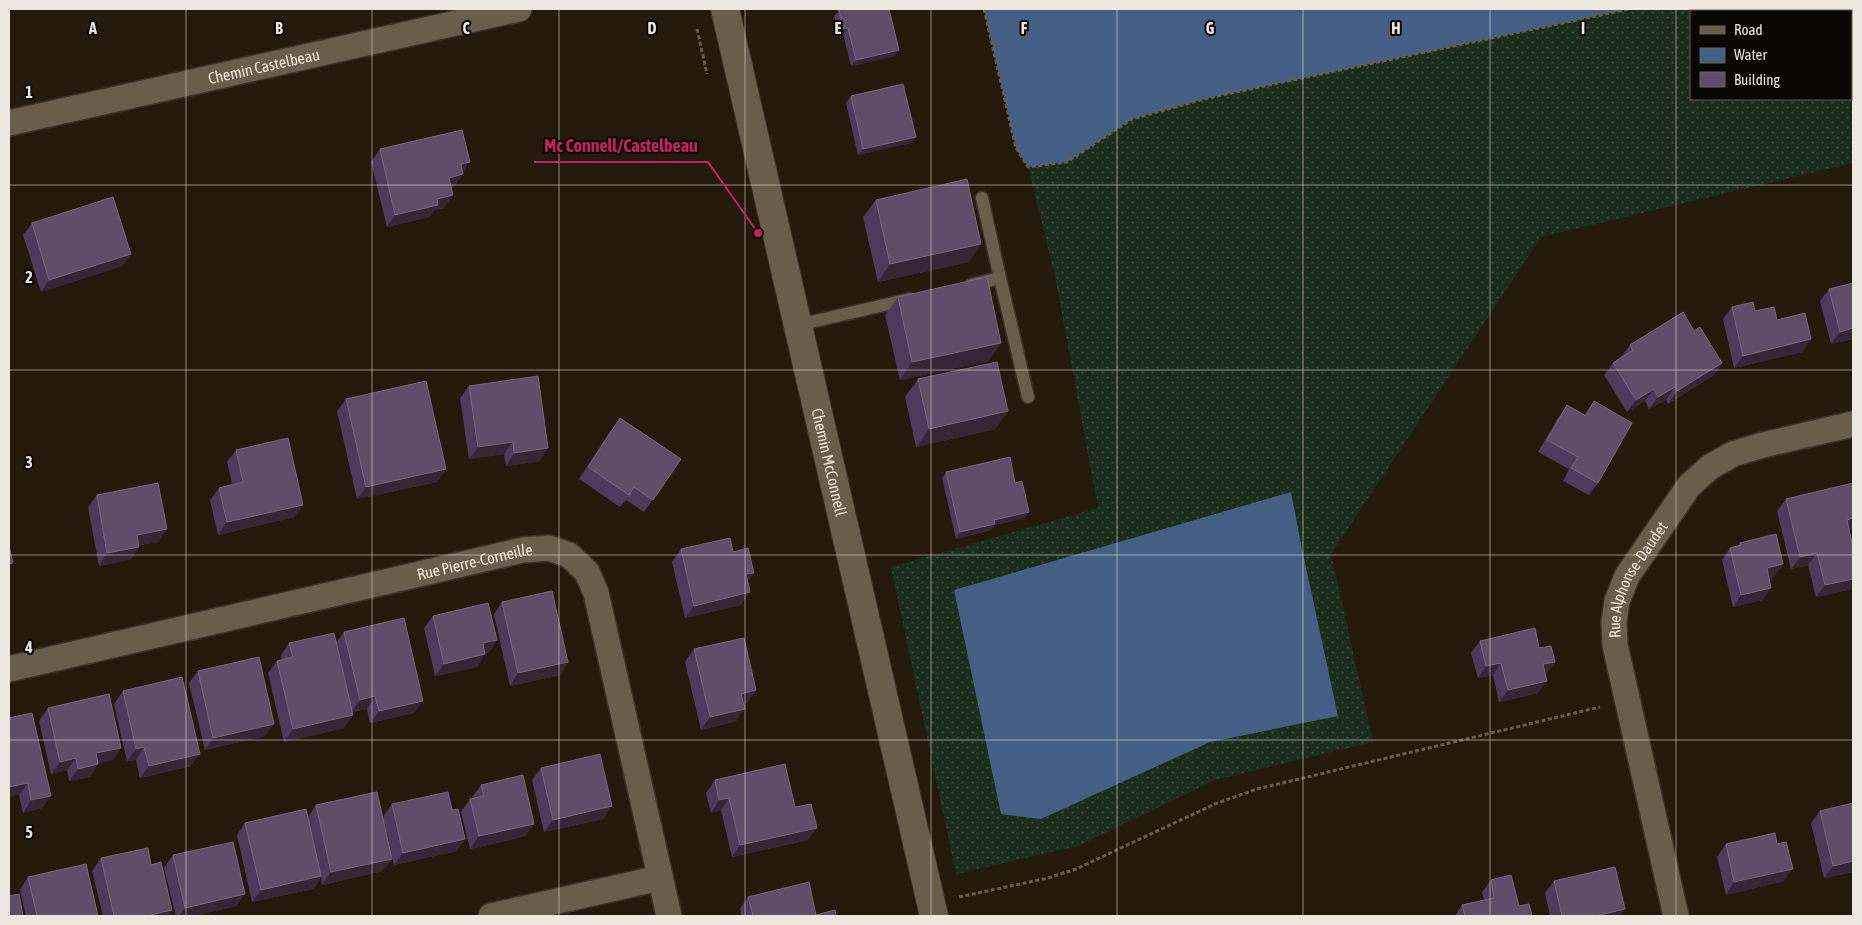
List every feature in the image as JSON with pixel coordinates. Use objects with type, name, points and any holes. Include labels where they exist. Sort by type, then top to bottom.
[{"type":"street","name":"Chemin Castelbeau","points":[[9,124],[519,9]]},
{"type":"street","name":"Chemin McConnell","points":[[725,9],[933,909]]},
{"type":"street","name":"Rue Alphonse-Daudet","points":[[1676,916],[1615,644],[1614,622],[1617,601],[1627,576],[1689,486],[1710,466],[1733,454],[1763,444],[1853,424]]},
{"type":"street","name":"Rue Pierre-Corneille","points":[[9,669],[523,550],[549,548],[569,555],[587,572],[596,593],[670,916]]},
{"type":"street","points":[[491,916],[660,878]]},
{"type":"lane","points":[[982,198],[1028,397]]},
{"type":"lane","points":[[961,287],[1000,278]]},
{"type":"lane","points":[[798,325],[923,296]]},
{"type":"path","points":[[984,9],[1016,148],[1028,167],[1067,162],[1132,119],[1208,98],[1629,9]]},
{"type":"path","points":[[933,909],[1076,869],[1216,804],[1258,789],[1627,700]]},
{"type":"green space","points":[[1629,9],[1853,9],[1853,163],[1541,237],[1331,554],[1373,742],[1215,780],[1078,846],[956,874],[891,567],[1098,508],[1055,276],[1028,167],[1067,162],[1132,119],[1208,98]]},
{"type":"water","points":[[984,9],[1629,9],[1208,98],[1132,119],[1067,162],[1028,167],[1016,148]]},
{"type":"water","points":[[1291,492],[1338,716],[1210,742],[1041,819],[1001,814],[954,590]]},
{"type":"building","points":[[889,9],[899,50],[856,60],[848,28],[843,29],[839,10]]},
{"type":"building","points":[[903,84],[916,137],[863,149],[851,96]]},
{"type":"building","points":[[462,130],[470,162],[461,164],[463,174],[449,178],[453,195],[437,199],[438,205],[395,215],[380,149]]},
{"type":"building","points":[[967,179],[981,244],[890,264],[876,200]]},
{"type":"building","points":[[113,197],[131,254],[49,280],[32,223]]},
{"type":"building","points":[[987,277],[1001,343],[912,362],[898,297]]},
{"type":"building","points":[[1853,283],[1853,328],[1840,332],[1829,289]]},
{"type":"building","points":[[1753,302],[1755,311],[1774,307],[1777,320],[1805,313],[1811,339],[1743,356],[1732,307]]},
{"type":"building","points":[[1683,312],[1694,331],[1700,327],[1722,363],[1677,391],[1675,387],[1658,397],[1654,389],[1636,400],[1613,363],[1633,350],[1630,345]]},
{"type":"building","points":[[997,362],[1008,411],[929,429],[918,379]]},
{"type":"building","points":[[538,376],[548,448],[514,453],[513,442],[478,447],[469,386]]},
{"type":"building","points":[[426,381],[446,469],[366,487],[346,399]]},
{"type":"building","points":[[1594,401],[1632,423],[1598,483],[1571,468],[1578,457],[1547,440],[1567,405],[1586,416]]},
{"type":"building","points":[[620,418],[681,459],[653,500],[634,487],[629,495],[588,467]]},
{"type":"building","points":[[288,438],[303,505],[227,522],[219,488],[243,482],[236,450]]},
{"type":"building","points":[[1010,457],[1015,483],[1022,481],[1029,512],[994,520],[995,524],[960,532],[946,472]]},
{"type":"building","points":[[158,483],[167,529],[137,535],[139,547],[107,553],[97,495]]},
{"type":"building","points":[[1853,483],[1853,518],[1847,520],[1853,547],[1853,579],[1825,585],[1817,553],[1800,557],[1786,499]]},
{"type":"building","points":[[1776,534],[1783,564],[1767,568],[1771,588],[1741,595],[1730,548],[1741,545],[1740,543]]},
{"type":"building","points":[[730,538],[733,552],[748,548],[754,573],[746,574],[750,592],[694,606],[681,549]]},
{"type":"building","points":[[9,546],[13,563],[9,564]]},
{"type":"building","points":[[552,591],[568,662],[518,673],[502,602]]},
{"type":"building","points":[[488,603],[497,640],[483,643],[485,654],[444,664],[433,616]]},
{"type":"building","points":[[404,618],[423,701],[379,711],[375,696],[360,700],[344,632]]},
{"type":"building","points":[[1535,628],[1539,648],[1551,646],[1555,662],[1543,664],[1547,681],[1508,690],[1501,663],[1486,666],[1480,641]]},
{"type":"building","points":[[334,633],[353,715],[293,729],[277,661],[293,657],[289,643]]},
{"type":"building","points":[[744,638],[756,690],[741,694],[745,709],[710,717],[694,649]]},
{"type":"building","points":[[259,657],[274,724],[213,738],[198,671]]},
{"type":"building","points":[[182,677],[200,754],[149,766],[144,747],[136,749],[123,691]]},
{"type":"building","points":[[109,694],[121,748],[96,753],[98,764],[78,769],[76,758],[60,762],[48,708]]},
{"type":"building","points":[[32,713],[51,796],[31,800],[28,783],[9,787],[9,718]]},
{"type":"building","points":[[600,754],[612,806],[553,820],[541,768]]},
{"type":"building","points":[[785,764],[795,807],[811,804],[817,828],[740,845],[729,798],[719,800],[715,780]]},
{"type":"building","points":[[523,775],[534,824],[479,836],[470,799],[484,796],[481,785]]},
{"type":"building","points":[[377,792],[392,859],[331,872],[316,805]]},
{"type":"building","points":[[448,792],[452,810],[458,809],[465,839],[403,853],[392,804]]},
{"type":"building","points":[[1853,803],[1853,861],[1833,866],[1820,811]]},
{"type":"building","points":[[306,809],[321,876],[261,890],[245,823]]},
{"type":"building","points":[[1775,833],[1777,844],[1786,842],[1793,869],[1734,882],[1726,844]]},
{"type":"building","points":[[233,842],[245,894],[185,908],[173,855]]},
{"type":"building","points":[[148,848],[151,865],[161,862],[172,910],[146,916],[114,916],[101,858]]},
{"type":"building","points":[[86,864],[98,916],[37,916],[28,877]]},
{"type":"building","points":[[1615,867],[1625,909],[1595,916],[1562,916],[1554,881]]},
{"type":"building","points":[[1511,875],[1519,906],[1529,904],[1532,916],[1465,916],[1462,905],[1494,898],[1491,880]]},
{"type":"building","points":[[809,882],[816,915],[835,910],[836,916],[753,916],[748,897]]},
{"type":"building","points":[[19,894],[23,916],[9,916],[9,896]]},
{"type":"place","name":"Mc Connell/Castelbeau","points":[[758,233]]}]
